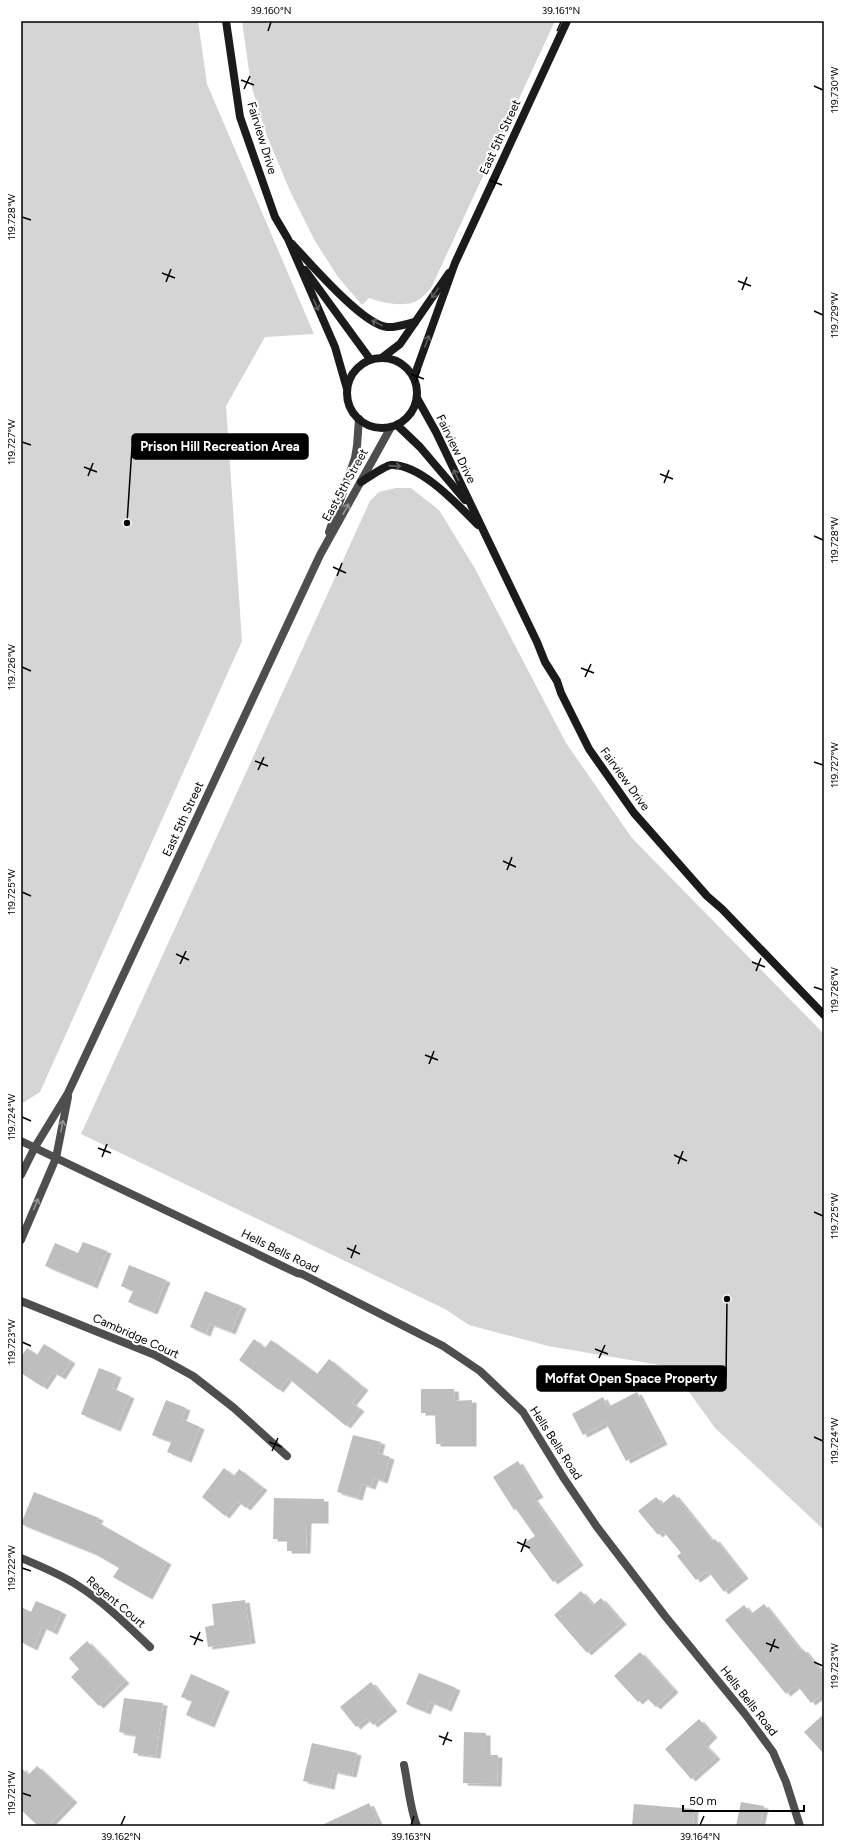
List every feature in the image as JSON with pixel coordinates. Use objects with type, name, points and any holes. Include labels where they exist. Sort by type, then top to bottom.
[{"type":"main road","name":"Fairview Drive","points":[[226,21],[240,117],[275,217],[288,240],[335,347],[347,389]]},
{"type":"main road","name":"East 5th Street","points":[[414,378],[455,264],[567,21]]},
{"type":"main road","points":[[288,240],[332,287],[366,317],[386,327],[415,322]]},
{"type":"main road","name":"Fairview Drive","points":[[295,256],[370,359]]},
{"type":"main road","name":"East 5th Street","points":[[383,357],[400,344],[455,264]]},
{"type":"main road","points":[[383,357],[401,362],[414,378],[417,398],[412,411],[403,421],[394,426],[377,428],[359,419],[350,409],[347,389],[348,383],[354,371],[370,359],[383,357]]},
{"type":"main road","name":"Fairview Drive","points":[[417,398],[436,432],[537,642],[545,662],[557,681],[561,693],[589,749],[602,769],[634,813],[707,896],[722,909],[824,1015]]},
{"type":"main road","name":"Fairview Drive","points":[[394,426],[420,447],[473,510]]},
{"type":"main road","points":[[361,482],[389,465],[407,467],[440,488],[482,530]]},
{"type":"street","name":"East 5th Street","points":[[320,555],[355,458],[359,419]]},
{"type":"street","name":"East 5th Street","points":[[21,1175],[35,1147],[68,1093],[320,555],[394,426]]},
{"type":"street","name":"East 5th Street","points":[[21,1240],[56,1158],[68,1093]]},
{"type":"street","name":"Hells Bells Road","points":[[21,1141],[302,1274],[443,1346],[480,1371],[523,1412],[563,1477],[597,1527],[665,1616],[745,1714],[773,1752],[786,1782],[800,1826]]},
{"type":"street","name":"Cambridge Court","points":[[21,1301],[155,1355],[193,1376],[234,1408],[287,1456]]},
{"type":"street","name":"Regent Court","points":[[21,1558],[50,1570],[76,1584],[104,1604],[150,1647]]},
{"type":"street","points":[[404,1765],[411,1797],[412,1815],[417,1826]]},
{"type":"shaded area","points":[[21,21],[198,21],[207,84],[314,334],[265,337],[226,406],[242,641],[40,1092],[21,1104]]},
{"type":"shaded area","points":[[242,21],[555,21],[432,286],[421,298],[410,303],[396,304],[381,302],[369,298],[362,305],[338,277],[315,241],[290,191],[267,136],[251,85]]},
{"type":"shaded area","points":[[396,488],[411,488],[439,510],[474,567],[566,743],[632,838],[824,1034],[824,1530],[715,1428],[671,1367],[548,1346],[469,1325],[445,1309],[81,1134],[370,501],[379,492]]},
{"type":"building","points":[[83,1242],[107,1251],[93,1286],[45,1266],[55,1243],[78,1253]]},
{"type":"building","points":[[129,1265],[166,1280],[153,1312],[128,1302],[133,1291],[121,1286]]},
{"type":"building","points":[[205,1291],[242,1306],[231,1332],[210,1324],[206,1334],[190,1327]]},
{"type":"building","points":[[254,1339],[265,1348],[271,1340],[317,1374],[329,1359],[364,1388],[352,1403],[360,1409],[346,1426],[288,1378],[279,1390],[239,1360]]},
{"type":"building","points":[[44,1344],[71,1361],[61,1377],[53,1372],[43,1387],[21,1373],[21,1357],[27,1348],[37,1355]]},
{"type":"building","points":[[99,1368],[117,1375],[112,1388],[130,1396],[116,1429],[81,1414]]},
{"type":"building","points":[[421,1389],[454,1389],[455,1401],[472,1400],[472,1444],[436,1444],[435,1413],[421,1413]]},
{"type":"building","points":[[637,1392],[663,1442],[626,1461],[606,1423],[583,1435],[572,1414],[603,1397],[608,1407]]},
{"type":"building","points":[[166,1400],[186,1408],[182,1419],[200,1427],[187,1460],[167,1452],[171,1442],[152,1435]]},
{"type":"building","points":[[353,1435],[381,1442],[378,1453],[390,1457],[383,1481],[374,1478],[371,1487],[362,1484],[358,1498],[337,1492]]},
{"type":"building","points":[[518,1461],[539,1495],[533,1498],[579,1563],[553,1582],[524,1543],[535,1536],[516,1509],[514,1510],[493,1477]]},
{"type":"building","points":[[224,1468],[234,1476],[239,1469],[263,1488],[246,1508],[237,1501],[225,1516],[202,1497]]},
{"type":"building","points":[[34,1492],[99,1518],[97,1522],[167,1562],[148,1597],[113,1577],[119,1568],[95,1554],[21,1524]]},
{"type":"building","points":[[674,1494],[712,1541],[715,1539],[744,1576],[724,1592],[708,1571],[696,1580],[677,1556],[681,1553],[663,1531],[658,1535],[638,1511],[656,1497],[662,1504]]},
{"type":"building","points":[[274,1498],[324,1499],[324,1521],[307,1521],[306,1551],[287,1551],[287,1539],[273,1539]]},
{"type":"building","points":[[581,1591],[593,1605],[601,1598],[622,1622],[587,1653],[554,1615]]},
{"type":"building","points":[[245,1600],[251,1641],[208,1647],[205,1627],[214,1625],[212,1604]]},
{"type":"building","points":[[36,1601],[62,1612],[53,1632],[42,1627],[33,1648],[21,1642],[21,1607],[31,1612]]},
{"type":"building","points":[[764,1604],[801,1651],[803,1649],[824,1675],[824,1693],[811,1703],[797,1685],[786,1694],[725,1620],[744,1605],[751,1614]]},
{"type":"building","points":[[87,1641],[125,1681],[99,1706],[71,1677],[79,1669],[69,1658]]},
{"type":"building","points":[[640,1652],[674,1690],[656,1707],[645,1696],[638,1702],[614,1676]]},
{"type":"building","points":[[419,1673],[456,1688],[447,1709],[430,1702],[426,1712],[406,1704]]},
{"type":"building","points":[[191,1674],[225,1689],[210,1725],[186,1715],[192,1701],[181,1697]]},
{"type":"building","points":[[371,1682],[393,1709],[373,1725],[367,1718],[356,1727],[340,1707]]},
{"type":"building","points":[[124,1698],[163,1703],[156,1756],[133,1753],[136,1735],[119,1732]]},
{"type":"building","points":[[824,1714],[824,1754],[804,1732]]},
{"type":"building","points":[[699,1719],[713,1735],[704,1744],[716,1757],[691,1779],[665,1749]]},
{"type":"building","points":[[464,1732],[486,1733],[486,1755],[498,1755],[497,1784],[463,1783]]},
{"type":"building","points":[[312,1743],[357,1753],[352,1775],[333,1771],[330,1787],[303,1781]]},
{"type":"building","points":[[37,1766],[73,1800],[48,1826],[38,1826],[21,1810],[21,1767],[28,1775]]},
{"type":"building","points":[[741,1802],[764,1806],[760,1826],[736,1826]]},
{"type":"building","points":[[369,1803],[378,1822],[370,1826],[320,1826]]},
{"type":"building","points":[[634,1804],[694,1809],[693,1826],[632,1826]]},
{"type":"place","name":"Prison Hill Recreation Area","points":[[127,523]]},
{"type":"place","name":"Moffat Open Space Property","points":[[727,1299]]}]
